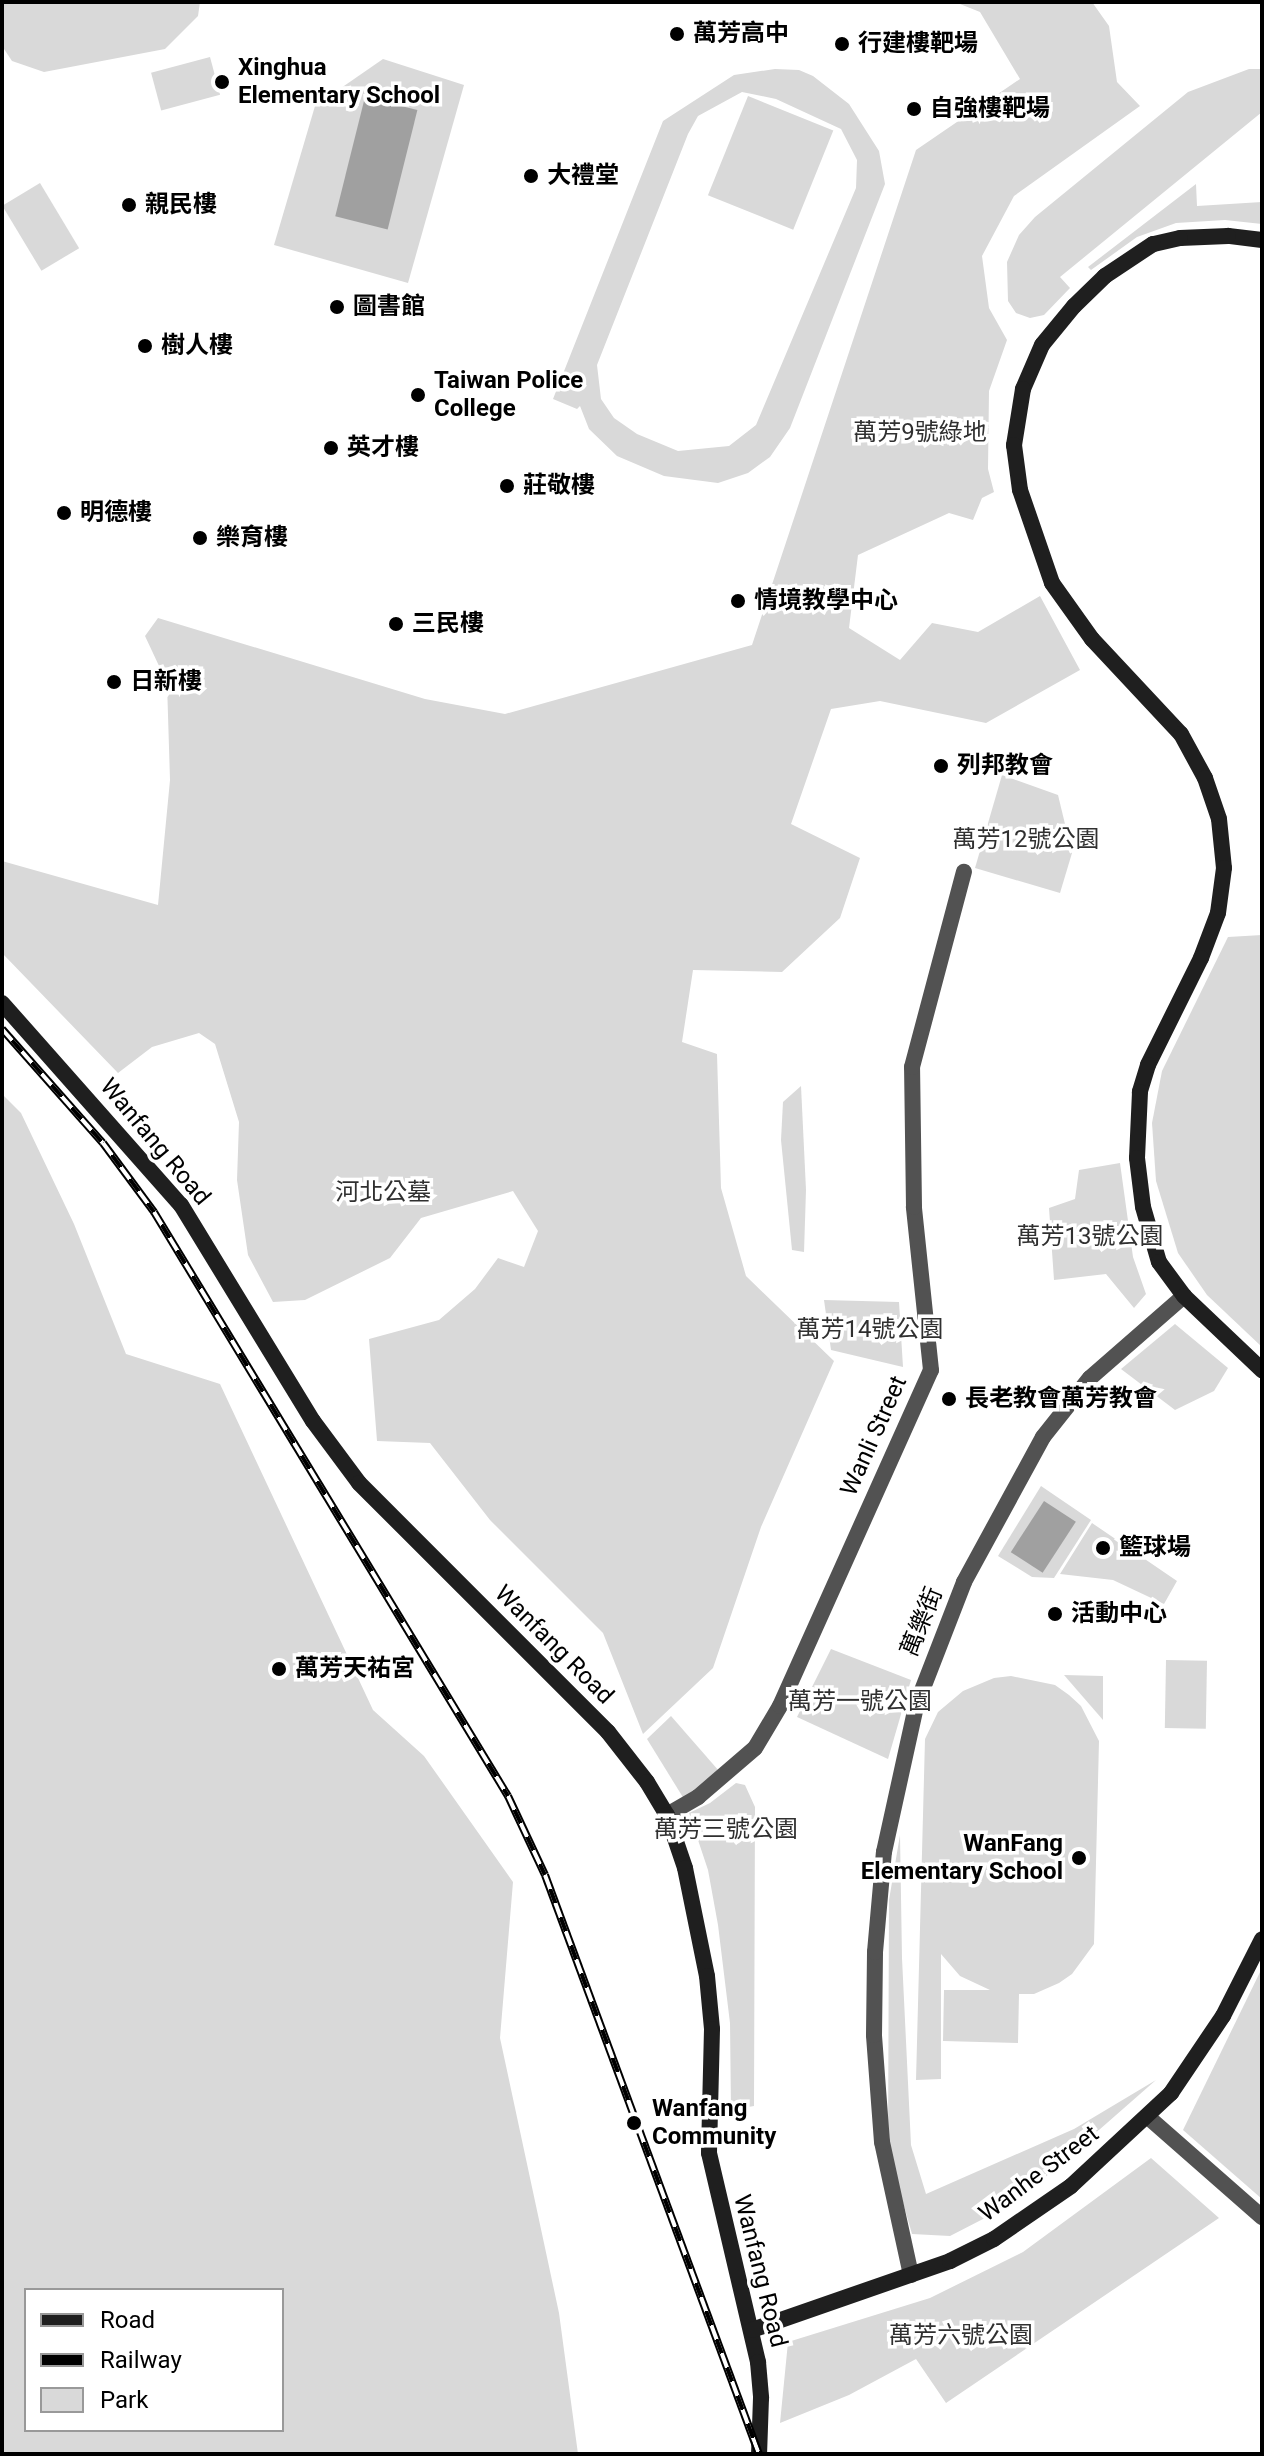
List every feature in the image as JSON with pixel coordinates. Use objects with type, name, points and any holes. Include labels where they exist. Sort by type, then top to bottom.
[{"type":"street","points":[[1262,240],[1215,236],[1180,238],[1153,244],[1128,258],[1088,291],[1058,323],[1031,368],[1016,422],[1016,468],[1032,532],[1052,583],[1092,639],[1181,734],[1205,778],[1219,819],[1224,868],[1218,913],[1201,958],[1148,1065],[1137,1125],[1139,1182],[1149,1234],[1159,1262],[1184,1296],[1262,1370]]},
{"type":"street","name":"Wanli Street","points":[[667,1815],[698,1797],[755,1748],[780,1706],[931,1370],[914,1207],[912,1067],[964,872]]},
{"type":"street","name":"Wanfang Road","points":[[2,1003],[181,1205],[313,1421],[359,1483],[608,1732],[641,1773],[667,1815],[685,1868],[707,1976],[712,2029],[708,2127],[711,2168],[752,2330],[761,2398],[759,2454]]},
{"type":"street","name":"萬樂街","points":[[911,2275],[882,2142],[874,2022],[875,1952],[884,1852],[916,1706],[964,1582],[1043,1437],[1090,1378],[1184,1296]]},
{"type":"street","name":"Wanhe Street","points":[[752,2330],[911,2275],[994,2239],[1037,2212],[1148,2117],[1171,2093],[1206,2042],[1262,1939]]},
{"type":"street","points":[[1148,2117],[1262,2217]]},
{"type":"green space","points":[[2,2],[200,2],[198,16],[165,49],[44,72],[12,61],[2,46]]},
{"type":"green space","points":[[955,2],[1092,2],[1109,26],[1117,82],[1140,106],[1014,196],[982,256],[989,308],[1007,340],[989,391],[988,469],[994,492],[982,498],[973,520],[949,513],[858,555],[849,628],[900,660],[932,623],[978,632],[1040,596],[1080,670],[986,723],[880,701],[831,709],[791,824],[860,858],[840,918],[782,972],[693,970],[682,1042],[717,1054],[721,1188],[746,1276],[834,1361],[761,1527],[713,1668],[643,1734],[603,1633],[490,1520],[430,1443],[377,1441],[369,1339],[439,1320],[475,1289],[498,1258],[524,1267],[538,1231],[513,1191],[421,1218],[390,1258],[305,1300],[273,1302],[248,1255],[237,1180],[239,1122],[215,1044],[199,1033],[152,1047],[118,1073],[2,953],[2,861],[158,905],[170,780],[167,683],[145,636],[158,618],[425,699],[505,714],[752,645],[916,150],[1020,79],[980,12]]},
{"type":"green space","points":[[210,57],[220,95],[161,110],[151,73]]},
{"type":"green space","points":[[383,59],[464,85],[408,283],[274,245],[315,106]]},
{"type":"green space","points":[[775,69],[799,70],[813,76],[849,104],[879,151],[885,184],[790,428],[770,457],[748,473],[718,483],[664,476],[617,456],[589,429],[580,406],[577,409],[553,399],[663,121],[734,75]],"holes":[[[742,92],[776,99],[841,129],[857,160],[856,188],[756,425],[729,446],[678,451],[637,434],[614,418],[601,399],[597,365],[688,134],[698,116]]]},
{"type":"green space","points":[[1249,69],[1262,69],[1262,112],[1060,277],[1070,288],[1044,315],[1030,318],[1016,313],[1008,301],[1007,262],[1019,235],[1035,217],[1188,92]]},
{"type":"green space","points":[[748,96],[833,130],[793,230],[708,195]]},
{"type":"green space","points":[[40,183],[79,248],[41,271],[2,206]]},
{"type":"green space","points":[[1196,184],[1197,206],[1262,202],[1262,224],[1225,220],[1176,223],[1137,237],[1091,270],[1088,267]]},
{"type":"green space","name":"萬芳12號公園","points":[[1002,775],[1058,795],[1072,853],[1060,893],[975,868]]},
{"type":"green space","points":[[1262,935],[1262,1347],[1207,1295],[1178,1253],[1156,1181],[1152,1123],[1162,1071],[1228,937]]},
{"type":"green space","points":[[801,1086],[806,1190],[804,1252],[792,1250],[781,1140],[783,1102]]},
{"type":"green space","points":[[2,1094],[21,1113],[74,1224],[126,1354],[220,1384],[373,1710],[424,1756],[513,1882],[500,2038],[559,2313],[578,2454],[2,2454]]},
{"type":"green space","name":"萬芳13號公園","points":[[1120,1163],[1133,1257],[1146,1294],[1134,1308],[1106,1274],[1054,1280],[1049,1208],[1075,1199],[1079,1170]]},
{"type":"green space","name":"萬芳14號公園","points":[[824,1300],[899,1302],[903,1367],[831,1350]]},
{"type":"green space","points":[[1175,1324],[1228,1368],[1214,1391],[1175,1410],[1121,1369]]},
{"type":"green space","points":[[1041,1486],[1091,1520],[1054,1578],[1032,1577],[998,1556]]},
{"type":"green space","name":"籃球場","points":[[1092,1523],[1177,1581],[1164,1604],[1113,1580],[1060,1574]]},
{"type":"green space","name":"萬芳一號公園","points":[[831,1649],[911,1680],[888,1759],[797,1717]]},
{"type":"green space","points":[[1166,1660],[1207,1661],[1206,1729],[1165,1728]]},
{"type":"green space","points":[[1064,1675],[1103,1676],[1103,1720]]},
{"type":"green space","points":[[1011,1676],[1055,1685],[1069,1695],[1081,1706],[1099,1741],[1094,1944],[1072,1974],[1059,1983],[1034,1994],[1019,1994],[1018,2043],[943,2041],[944,1990],[990,1990],[960,1976],[941,1954],[941,2079],[916,2080],[925,1739],[938,1712],[963,1691],[994,1678]]},
{"type":"green space","points":[[671,1716],[719,1771],[684,1799],[647,1739]]},
{"type":"green space","name":"萬芳三號公園","points":[[736,1783],[745,1785],[755,1807],[754,2106],[731,2110],[730,2023],[718,1925],[708,1870],[689,1813],[710,1803]]},
{"type":"green space","points":[[900,1835],[911,2145],[926,2194],[1074,2129],[1156,2080],[1018,2201],[950,2236],[912,2234],[888,2150],[889,1900]]},
{"type":"green space","points":[[1262,1968],[1262,2199],[1183,2130]]},
{"type":"green space","name":"萬芳六號公園","points":[[1151,2158],[1219,2218],[946,2403],[916,2359],[849,2395],[780,2423],[788,2342],[930,2298],[1023,2252]]},
{"type":"shaded area","points":[[365,97],[417,110],[388,229],[335,216]]},
{"type":"shaded area","points":[[1044,1501],[1076,1522],[1043,1573],[1011,1552]]},
{"type":"railway","points":[[2,1029],[103,1143],[154,1212],[508,1796],[545,1875],[759,2454]]},
{"type":"place","name":"萬芳高中","points":[[677,34]]},
{"type":"place","name":"行建樓靶場","points":[[842,44]]},
{"type":"place","name":"Xinghua Elementary School","points":[[222,82]]},
{"type":"place","name":"自強樓靶場","points":[[914,109]]},
{"type":"place","name":"大禮堂","points":[[531,176]]},
{"type":"place","name":"親民樓","points":[[129,205]]},
{"type":"place","name":"圖書館","points":[[337,307]]},
{"type":"place","name":"樹人樓","points":[[145,346]]},
{"type":"place","name":"Taiwan Police College","points":[[418,395]]},
{"type":"place","name":"英才樓","points":[[331,448]]},
{"type":"place","name":"莊敬樓","points":[[507,486]]},
{"type":"place","name":"明德樓","points":[[64,513]]},
{"type":"place","name":"樂育樓","points":[[200,538]]},
{"type":"place","name":"情境教學中心","points":[[738,601]]},
{"type":"place","name":"三民樓","points":[[396,624]]},
{"type":"place","name":"日新樓","points":[[114,682]]},
{"type":"place","name":"列邦教會","points":[[941,766]]},
{"type":"place","name":"長老教會萬芳教會","points":[[949,1399]]},
{"type":"place","name":"籃球場","points":[[1103,1548]]},
{"type":"place","name":"活動中心","points":[[1055,1614]]},
{"type":"place","name":"萬芳天祐宮","points":[[279,1669]]},
{"type":"place","name":"WanFang Elementary School","points":[[1079,1858]]},
{"type":"place","name":"Wanfang Community","points":[[634,2123]]},
{"type":"park label","name":"萬芳9號綠地","points":[[920,433]]},
{"type":"park label","name":"河北公墓","points":[[383,1193]]}]
